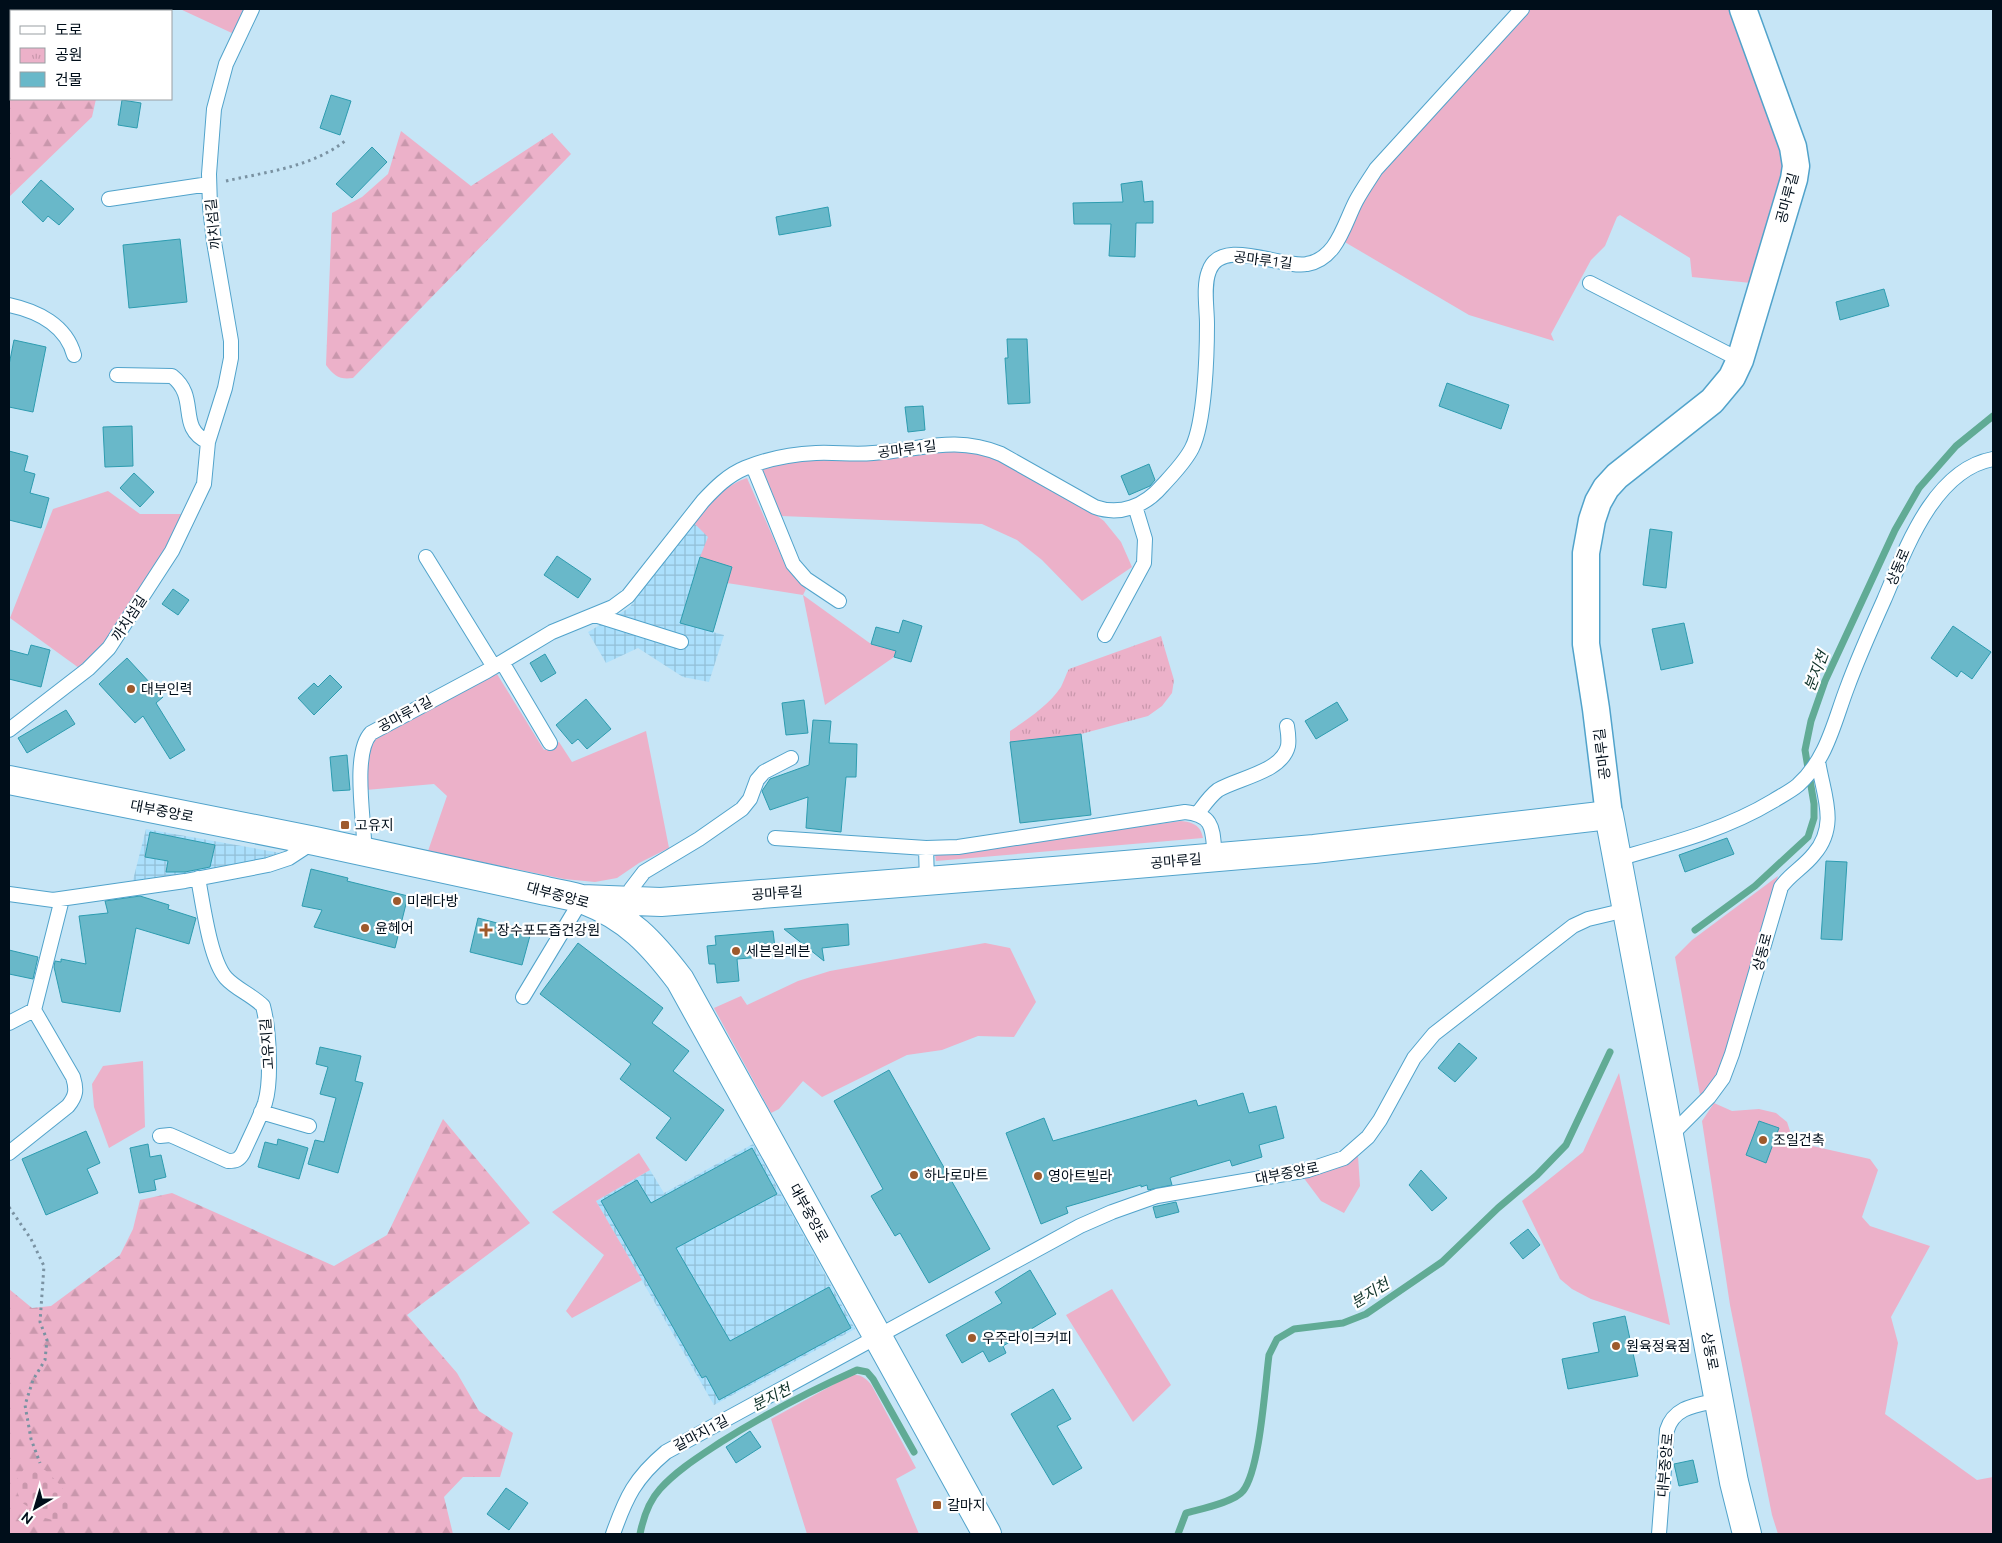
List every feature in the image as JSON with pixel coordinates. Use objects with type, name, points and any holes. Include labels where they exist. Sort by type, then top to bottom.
[{"type":"street","name":"공마루길","points":[[582,899],[661,902],[1215,858],[1314,849],[1609,815],[1586,644],[1586,552],[1592,520],[1598,502],[1606,488],[1617,476],[1712,401],[1732,377],[1740,360],[1796,166],[1793,147],[1743,9]]},
{"type":"street","name":"대부중앙로","points":[[9,780],[315,841],[582,899],[611,912],[642,934],[658,951],[680,980],[986,1534]]},
{"type":"street","name":"상동로","points":[[1609,815],[1734,1482],[1747,1534]]},
{"type":"street","points":[[642,934],[643,919],[648,911],[661,902]]},
{"type":"lane","name":"까치섬길","points":[[9,730],[88,669],[109,648],[172,551],[204,484],[208,442],[229,373],[231,358],[231,341],[214,242],[210,184],[214,109],[226,64],[252,9]]},
{"type":"lane","name":"공마루1길","points":[[363,852],[360,761],[365,738],[377,728],[498,664],[552,632],[595,615],[628,596],[716,487],[729,477],[752,466],[789,456],[815,453],[874,453],[940,444],[972,445],[1002,454],[1095,507],[1113,511],[1136,506],[1155,494],[1188,456],[1198,433],[1207,349],[1207,275],[1213,263],[1219,258],[1245,255],[1295,264],[1306,264],[1326,256],[1376,170],[1522,9]]},
{"type":"lane","points":[[109,199],[210,184]]},
{"type":"lane","points":[[1590,283],[1740,360]]},
{"type":"lane","points":[[9,305],[30,310],[44,317],[72,345],[74,355]]},
{"type":"lane","points":[[117,375],[172,376],[184,388],[187,395],[190,426],[199,437],[208,442]]},
{"type":"lane","name":"상동로","points":[[1616,859],[1665,845],[1738,820],[1761,809],[1798,785],[1817,763],[1828,742],[1860,655],[1914,532],[1943,490],[1973,466],[1993,459]]},
{"type":"lane","points":[[752,466],[793,564],[806,579],[839,601]]},
{"type":"lane","points":[[1105,635],[1144,563],[1145,539],[1136,506]]},
{"type":"lane","points":[[426,558],[550,743]]},
{"type":"lane","points":[[595,615],[681,642]]},
{"type":"lane","points":[[775,838],[926,848],[993,842],[1185,812],[1198,813],[1208,799],[1219,790],[1263,771],[1278,761],[1288,746],[1288,726]]},
{"type":"lane","points":[[642,934],[632,922],[627,912],[627,901],[631,889],[644,872],[699,839],[742,809],[750,798],[756,780],[764,772],[791,758]]},
{"type":"lane","name":"상동로","points":[[1669,1137],[1709,1097],[1723,1078],[1732,1054],[1781,887],[1787,878],[1813,856],[1822,844],[1826,833],[1828,808],[1817,763]]},
{"type":"lane","name":"공마루길","points":[[1198,813],[1207,819],[1212,830],[1215,858]]},
{"type":"lane","points":[[9,894],[62,900],[198,878],[268,865],[289,858],[315,841]]},
{"type":"lane","points":[[926,848],[927,881]]},
{"type":"lane","name":"고유지길","points":[[160,1136],[177,1138],[228,1161],[239,1159],[261,1112],[268,1090],[269,1076],[263,1006],[228,980],[221,972],[211,940],[198,878]]},
{"type":"lane","points":[[524,997],[582,899]]},
{"type":"lane","points":[[9,1153],[68,1106],[75,1097],[76,1088],[72,1078],[34,1010],[62,900]]},
{"type":"lane","name":"대부중앙로","points":[[877,1337],[1080,1226],[1112,1212],[1158,1196],[1308,1170],[1344,1158],[1368,1137],[1380,1120],[1414,1058],[1434,1034],[1573,926],[1588,919],[1626,910]]},
{"type":"lane","points":[[9,1022],[34,1010]]},
{"type":"lane","points":[[261,1112],[310,1126]]},
{"type":"lane","name":"갈마지1길","points":[[613,1534],[629,1492],[652,1463],[666,1452],[877,1337]]},
{"type":"lane","name":"대부중앙로","points":[[1660,1534],[1667,1430],[1670,1422],[1683,1409],[1719,1400]]},
{"type":"path","points":[[210,184],[314,159],[335,149],[345,141]]},
{"type":"path","points":[[9,1208],[31,1239],[44,1266],[40,1322],[47,1340],[45,1360],[33,1380],[25,1405],[32,1440],[40,1463]]},
{"type":"shaded area","points":[[693,522],[708,536],[732,567],[713,632],[724,635],[709,682],[683,677],[638,648],[606,663],[588,632],[629,608]]},
{"type":"shaded area","points":[[146,829],[281,853],[278,857],[267,861],[132,884]]},
{"type":"shaded area","points":[[753,1144],[855,1329],[714,1405],[596,1201],[650,1170],[664,1193]]},
{"type":"green space","points":[[9,9],[118,9],[10,10],[10,100],[96,100],[92,117],[9,197]]},
{"type":"green space","points":[[180,9],[247,9],[234,34]]},
{"type":"green space","points":[[1530,9],[1732,9],[1781,156],[1784,176],[1751,283],[1692,277],[1690,258],[1620,215],[1617,217],[1605,246],[1591,260],[1551,334],[1554,341],[1469,315],[1343,241],[1363,200],[1383,171]]},
{"type":"green space","points":[[401,131],[471,186],[552,133],[571,154],[353,378],[341,378],[326,365],[332,213],[362,197],[388,174]]},
{"type":"green space","points":[[939,449],[995,456],[1088,509],[1104,521],[1121,542],[1132,567],[1082,601],[1042,560],[1017,540],[982,524],[781,516],[761,472],[765,466],[815,458],[903,457]]},
{"type":"green space","points":[[747,478],[787,569],[806,589],[803,595],[727,583],[732,567],[700,557],[708,537],[693,522],[724,490],[738,481]]},
{"type":"green space","points":[[108,491],[140,514],[182,514],[162,556],[113,633],[95,656],[79,668],[10,618],[53,509]]},
{"type":"green space","points":[[803,595],[871,644],[896,651],[894,657],[825,705]]},
{"type":"green space","points":[[1161,636],[1174,680],[1172,693],[1162,706],[1148,716],[1081,734],[1010,742],[1010,731],[1031,717],[1056,694],[1069,669]]},
{"type":"green space","points":[[497,674],[544,750],[559,742],[572,762],[646,731],[669,848],[639,863],[617,878],[595,882],[564,879],[428,851],[447,796],[434,784],[366,790],[368,746],[378,736]]},
{"type":"green space","points":[[1181,821],[1189,822],[1198,827],[1203,838],[936,861],[935,854]]},
{"type":"green space","points":[[1778,876],[1720,1075],[1702,1096],[1700,1095],[1675,957],[1692,940]]},
{"type":"green space","points":[[985,943],[1010,948],[1036,1002],[1014,1037],[978,1036],[942,1050],[907,1055],[822,1097],[803,1081],[779,1109],[771,1113],[714,1008],[741,996],[747,1005],[798,981],[830,971]]},
{"type":"green space","points":[[143,1061],[145,1127],[109,1148],[94,1107],[92,1084],[103,1066]]},
{"type":"green space","points":[[1619,1073],[1670,1325],[1591,1299],[1572,1289],[1560,1279],[1522,1201],[1583,1152]]},
{"type":"green space","points":[[1714,1103],[1732,1111],[1759,1109],[1776,1113],[1787,1122],[1791,1134],[1799,1143],[1870,1159],[1878,1170],[1862,1217],[1870,1226],[1930,1246],[1891,1317],[1898,1343],[1885,1414],[1977,1480],[1993,1477],[1993,1534],[1778,1534],[1772,1515],[1730,1305],[1702,1121]]},
{"type":"green space","points":[[443,1119],[530,1223],[407,1315],[457,1373],[479,1411],[513,1433],[500,1477],[463,1477],[444,1497],[453,1534],[9,1534],[9,1289],[32,1308],[51,1306],[120,1255],[133,1229],[140,1200],[172,1193],[334,1266],[387,1235]]},
{"type":"green space","points":[[639,1153],[650,1170],[596,1201],[642,1280],[572,1318],[566,1311],[604,1255],[552,1212]]},
{"type":"green space","points":[[1358,1156],[1360,1186],[1344,1213],[1321,1201],[1303,1177],[1332,1170]]},
{"type":"green space","points":[[1112,1289],[1171,1385],[1133,1422],[1066,1315]]},
{"type":"green space","points":[[851,1375],[863,1377],[872,1386],[916,1468],[896,1479],[919,1534],[807,1534],[771,1419]]},
{"type":"green space","points":[[24,1469],[45,1470],[64,1490],[70,1502],[70,1508],[67,1515],[60,1522],[45,1518],[21,1502],[14,1483]]},
{"type":"building","points":[[331,95],[351,101],[340,135],[320,128]]},
{"type":"building","points":[[122,100],[141,103],[137,128],[118,125]]},
{"type":"building","points":[[372,147],[387,162],[352,198],[336,184]]},
{"type":"building","points":[[41,180],[74,209],[59,225],[48,216],[43,222],[22,202]]},
{"type":"building","points":[[1142,181],[1144,202],[1153,201],[1153,223],[1136,223],[1135,257],[1109,256],[1111,224],[1074,224],[1073,203],[1123,202],[1121,184]]},
{"type":"building","points":[[828,207],[831,226],[779,235],[776,217]]},
{"type":"building","points":[[180,239],[187,302],[129,308],[123,245]]},
{"type":"building","points":[[1884,289],[1889,306],[1840,320],[1836,302]]},
{"type":"building","points":[[1007,339],[1027,339],[1030,403],[1008,404],[1005,358],[1008,358]]},
{"type":"building","points":[[14,340],[46,347],[33,412],[9,407],[9,365]]},
{"type":"building","points":[[1447,383],[1509,405],[1501,429],[1439,406]]},
{"type":"building","points":[[923,406],[925,430],[908,432],[905,407]]},
{"type":"building","points":[[132,426],[133,466],[105,467],[103,427]]},
{"type":"building","points":[[9,451],[28,456],[24,471],[35,474],[30,493],[49,498],[41,528],[9,520]]},
{"type":"building","points":[[1149,464],[1155,480],[1150,486],[1129,495],[1121,476]]},
{"type":"building","points":[[134,473],[154,492],[140,507],[120,488]]},
{"type":"building","points":[[1650,529],[1672,532],[1666,588],[1643,585]]},
{"type":"building","points":[[557,556],[591,579],[578,598],[544,575]]},
{"type":"building","points":[[700,557],[732,567],[713,632],[680,623]]},
{"type":"building","points":[[173,589],[189,600],[178,615],[162,604]]},
{"type":"building","points":[[903,620],[922,626],[911,662],[894,657],[896,651],[871,644],[876,627],[899,633]]},
{"type":"building","points":[[1684,623],[1693,663],[1661,670],[1652,629]]},
{"type":"building","points":[[1953,626],[1991,652],[1972,679],[1961,671],[1957,677],[1931,658]]},
{"type":"building","points":[[31,645],[50,650],[41,687],[9,679],[9,650],[28,655]]},
{"type":"building","points":[[545,654],[556,673],[541,682],[530,663]]},
{"type":"building","points":[[127,658],[163,697],[156,703],[185,750],[170,759],[143,716],[135,723],[99,684]]},
{"type":"building","points":[[330,675],[342,687],[314,715],[298,698],[314,683],[318,687]]},
{"type":"building","points":[[586,699],[611,729],[587,749],[578,739],[572,744],[556,725]]},
{"type":"building","points":[[804,700],[808,733],[786,735],[782,703]]},
{"type":"building","points":[[1337,702],[1348,720],[1316,739],[1305,721]]},
{"type":"building","points":[[66,710],[75,724],[27,753],[18,738]]},
{"type":"building","points":[[813,720],[831,721],[829,743],[857,744],[856,777],[846,777],[841,832],[806,828],[808,797],[770,810],[762,791],[770,779],[809,765]]},
{"type":"building","points":[[1081,734],[1091,815],[1020,823],[1010,742]]},
{"type":"building","points":[[347,755],[350,790],[333,791],[330,757]]},
{"type":"building","points":[[150,832],[215,845],[210,867],[185,872],[166,872],[168,861],[145,857]]},
{"type":"building","points":[[1727,838],[1734,854],[1685,872],[1679,855]]},
{"type":"building","points":[[1826,861],[1847,862],[1842,940],[1821,939]]},
{"type":"building","points":[[311,869],[348,878],[347,881],[408,896],[395,948],[314,927],[322,910],[302,906]]},
{"type":"building","points":[[140,896],[169,905],[168,909],[196,918],[189,944],[136,928],[120,1012],[62,1002],[54,967],[55,961],[61,962],[61,959],[86,964],[79,916],[108,913],[105,901]]},
{"type":"building","points":[[478,918],[531,932],[522,965],[470,952]]},
{"type":"building","points":[[848,924],[849,945],[822,948],[824,961],[784,929]]},
{"type":"building","points":[[773,931],[776,956],[737,959],[739,981],[717,983],[715,964],[709,964],[707,946],[716,945],[715,936]]},
{"type":"building","points":[[578,943],[663,1008],[652,1023],[689,1051],[673,1071],[724,1110],[686,1161],[656,1138],[671,1118],[620,1079],[631,1064],[540,994]]},
{"type":"building","points":[[9,950],[38,957],[33,979],[9,974]]},
{"type":"building","points":[[1459,1043],[1477,1058],[1455,1082],[1438,1068]]},
{"type":"building","points":[[320,1047],[361,1056],[355,1081],[363,1083],[338,1173],[308,1164],[315,1140],[324,1142],[336,1098],[320,1094],[328,1067],[316,1064]]},
{"type":"building","points":[[889,1070],[990,1249],[929,1283],[900,1233],[895,1236],[871,1196],[883,1189],[834,1101]]},
{"type":"building","points":[[1243,1093],[1249,1113],[1276,1106],[1284,1138],[1259,1145],[1262,1157],[1232,1166],[1230,1160],[1172,1177],[1170,1178],[1172,1185],[1148,1190],[1147,1185],[1141,1187],[1141,1185],[1066,1207],[1068,1213],[1041,1224],[1006,1133],[1044,1118],[1053,1141],[1196,1100],[1198,1106]]},
{"type":"building","points":[[1759,1121],[1779,1128],[1766,1163],[1746,1155]]},
{"type":"building","points":[[86,1131],[100,1163],[87,1169],[98,1193],[46,1215],[22,1159]]},
{"type":"building","points":[[278,1139],[308,1148],[299,1179],[258,1167],[265,1142],[277,1145]]},
{"type":"building","points":[[148,1144],[150,1157],[161,1155],[166,1177],[154,1180],[156,1190],[139,1193],[130,1148]]},
{"type":"building","points":[[752,1148],[777,1194],[676,1248],[730,1341],[829,1287],[851,1328],[719,1400],[706,1376],[702,1378],[601,1201],[637,1180],[651,1203]]},
{"type":"building","points":[[1421,1170],[1447,1198],[1432,1211],[1409,1185]]},
{"type":"building","points":[[1176,1202],[1179,1212],[1156,1218],[1153,1207]]},
{"type":"building","points":[[1528,1229],[1540,1245],[1523,1259],[1510,1243]]},
{"type":"building","points":[[1030,1270],[1056,1314],[1003,1346],[1006,1353],[989,1362],[983,1351],[962,1363],[946,1335],[1002,1303],[995,1292]]},
{"type":"building","points":[[1625,1316],[1638,1376],[1568,1389],[1562,1359],[1599,1352],[1593,1323]]},
{"type":"building","points":[[1053,1389],[1071,1419],[1057,1426],[1082,1468],[1053,1485],[1011,1414]]},
{"type":"building","points":[[750,1431],[761,1447],[736,1463],[726,1447]]},
{"type":"building","points":[[1693,1460],[1698,1482],[1679,1486],[1674,1464]]},
{"type":"building","points":[[506,1488],[528,1503],[509,1530],[487,1514]]},
{"type":"waterway","name":"분지천","points":[[1695,930],[1755,886],[1808,837],[1814,818],[1814,804],[1805,750],[1811,721],[1825,681],[1895,530],[1919,488],[1956,446],[1993,416]]},
{"type":"waterway","name":"분지천","points":[[1178,1534],[1186,1513],[1233,1499],[1243,1491],[1249,1480],[1258,1447],[1269,1355],[1277,1339],[1294,1329],[1343,1323],[1366,1314],[1442,1262],[1498,1208],[1537,1175],[1566,1145],[1610,1052]]},
{"type":"waterway","name":"분지천","points":[[640,1534],[645,1516],[653,1499],[660,1489],[681,1469],[754,1422],[857,1370],[867,1372],[873,1379],[914,1452]]},
{"type":"place","name":"대부인력","points":[[131,689]]},
{"type":"place","name":"고유지","points":[[345,825]]},
{"type":"place","name":"미래다방","points":[[397,901]]},
{"type":"place","name":"윤헤어","points":[[365,928]]},
{"type":"place","name":"장수포도즙건강원","points":[[486,930]]},
{"type":"place","name":"세븐일레븐","points":[[736,951]]},
{"type":"place","name":"조일건축","points":[[1763,1140]]},
{"type":"place","name":"하나로마트","points":[[914,1175]]},
{"type":"place","name":"영아트빌라","points":[[1038,1176]]},
{"type":"place","name":"우주라이크커피","points":[[972,1338]]},
{"type":"place","name":"원육정육점","points":[[1616,1346]]},
{"type":"place","name":"갈마지","points":[[937,1505]]}]
